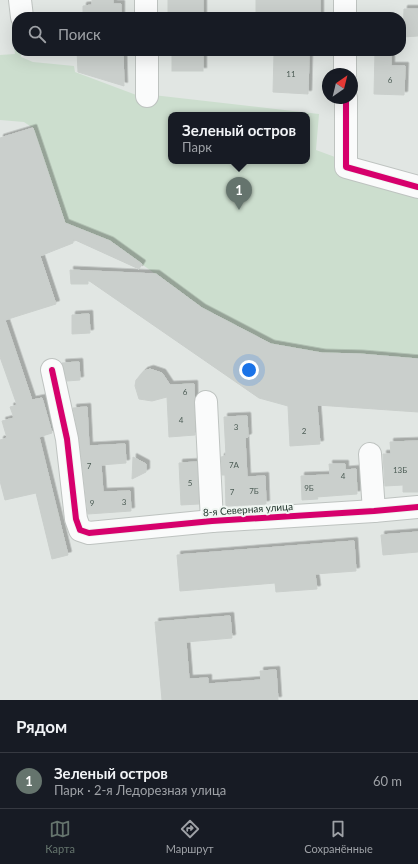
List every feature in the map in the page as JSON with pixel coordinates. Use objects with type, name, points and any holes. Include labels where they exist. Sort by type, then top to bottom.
[{"type":"street","points":[[20,0],[21,12]]},
{"type":"street","points":[[146,0],[146,12]]},
{"type":"street","points":[[345,0],[345,12]]},
{"type":"street","points":[[147,56],[147,96]]},
{"type":"street","points":[[345,56],[345,68]]},
{"type":"street","points":[[346,104],[346,167],[418,187]]},
{"type":"street","name":"8-я Северная улица","points":[[52,370],[67,440],[76,520],[80,530],[89,533],[212,521],[374,511],[418,506]]},
{"type":"street","points":[[206,402],[212,521]]},
{"type":"street","points":[[370,454],[374,511]]},
{"type":"green space","points":[[12,54],[12,56],[21,56],[33,62],[74,66],[75,72],[139,96],[153,95],[302,112],[168,112],[168,164],[310,164],[310,113],[319,114],[316,150],[335,157],[341,169],[418,191],[418,359],[360,354],[322,353],[271,344],[202,308],[110,241],[65,223],[33,128],[24,122],[0,120],[0,55]]},
{"type":"building","points":[[92,0],[113,0],[113,4],[121,4],[121,12],[83,12],[83,6],[92,5]]},
{"type":"building","points":[[168,0],[203,0],[203,12],[168,12]]},
{"type":"building","points":[[256,0],[320,0],[320,12],[256,12]]},
{"type":"building","points":[[404,9],[418,9],[418,36],[406,37],[406,12],[404,12]]},
{"type":"building","points":[[77,56],[123,56],[124,86],[78,72]]},
{"type":"building","points":[[172,56],[203,56],[203,71],[172,71]]},
{"type":"building","points":[[274,56],[309,56],[308,94],[273,92]]},
{"type":"building","points":[[375,56],[391,56],[391,66],[405,66],[404,95],[374,94]]},
{"type":"building","points":[[33,128],[65,223],[110,241],[142,264],[139,269],[73,239],[73,243],[40,256],[56,304],[5,320],[32,400],[42,398],[52,433],[39,437],[68,555],[52,559],[36,493],[5,500],[0,481],[0,440],[7,438],[2,421],[14,418],[10,407],[17,405],[0,357],[0,138]]},
{"type":"building","points":[[70,270],[156,274],[202,308],[271,344],[322,353],[360,354],[418,359],[418,412],[317,405],[320,444],[290,446],[288,406],[259,398],[88,280],[88,284],[71,284]]},
{"type":"building","points":[[89,314],[90,333],[72,334],[72,315]]},
{"type":"building","points":[[79,362],[80,380],[67,381],[62,363]]},
{"type":"building","points":[[150,369],[162,373],[170,385],[194,384],[195,435],[169,437],[167,397],[152,401],[139,399],[135,386],[136,380],[144,371]]},
{"type":"building","points":[[87,407],[89,446],[125,444],[126,463],[101,465],[103,492],[130,491],[131,511],[88,514],[79,438],[73,408]]},
{"type":"building","points":[[247,416],[248,437],[245,438],[247,477],[265,476],[266,504],[226,506],[225,475],[222,475],[221,461],[221,457],[226,456],[224,417]]},
{"type":"building","points":[[418,441],[418,492],[403,492],[403,485],[385,486],[383,454],[391,454],[390,442]]},
{"type":"building","points":[[133,457],[146,464],[146,472],[132,479]]},
{"type":"building","points":[[197,462],[199,504],[181,505],[179,463]]},
{"type":"building","points":[[329,464],[345,464],[345,470],[356,469],[357,494],[317,497],[318,499],[302,500],[301,476],[330,475]]},
{"type":"building","points":[[418,532],[418,552],[383,555],[381,535]]},
{"type":"building","points":[[354,541],[356,571],[315,574],[317,589],[276,592],[275,583],[180,591],[177,555]]},
{"type":"building","points":[[230,616],[232,638],[186,642],[189,679],[208,678],[208,684],[261,680],[260,671],[276,670],[278,700],[162,700],[155,622]]},
{"type":"cycle path","points":[[346,104],[346,167],[418,187]]},
{"type":"cycle path","points":[[52,370],[67,439],[76,519],[80,530],[89,533],[212,521],[418,507]]},
{"type":"place","name":"Зеленый остров","points":[[239,210]]}]
